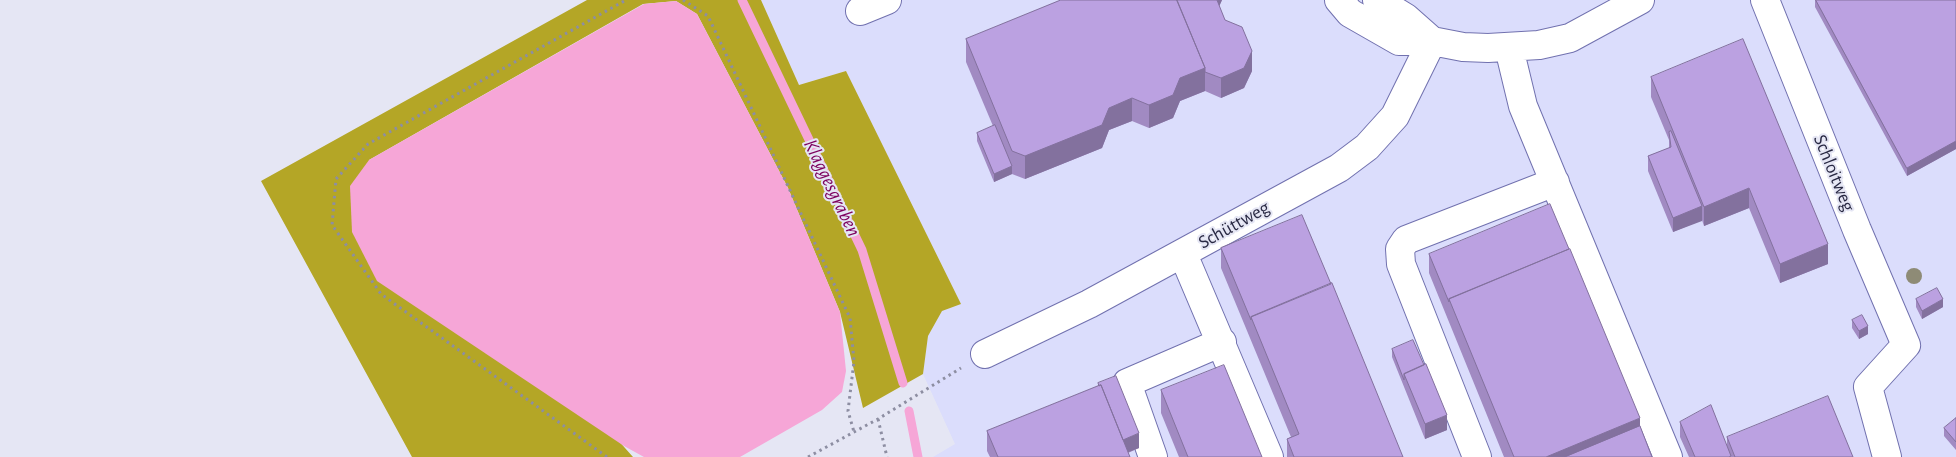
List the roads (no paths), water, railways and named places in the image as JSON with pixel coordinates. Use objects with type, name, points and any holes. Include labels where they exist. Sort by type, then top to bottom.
[{"type":"street","points":[[860,11],[887,0]]},
{"type":"street","points":[[1339,0],[1350,13],[1398,41],[1432,41],[1463,47],[1509,48],[1540,45],[1570,38],[1640,0]]},
{"type":"street","points":[[1377,0],[1406,18],[1432,41]]},
{"type":"street","name":"Schloitweg","points":[[1765,0],[1853,220],[1906,345],[1868,387],[1887,457]]},
{"type":"street","name":"Schüttweg","points":[[985,354],[1089,304],[1339,168],[1368,147],[1395,116],[1432,41]]},
{"type":"street","points":[[1509,48],[1523,106],[1668,457]]},
{"type":"street","points":[[1477,457],[1401,264],[1400,249],[1406,240],[1555,182]]},
{"type":"street","points":[[1183,254],[1222,342],[1269,457]]},
{"type":"street","points":[[1153,457],[1127,383],[1222,342]]},
{"type":"waterway","name":"Klaggesgraben","points":[[742,0],[862,250],[903,383]]},
{"type":"waterway","name":"Klaggesgraben","points":[[909,411],[918,457]]}]
